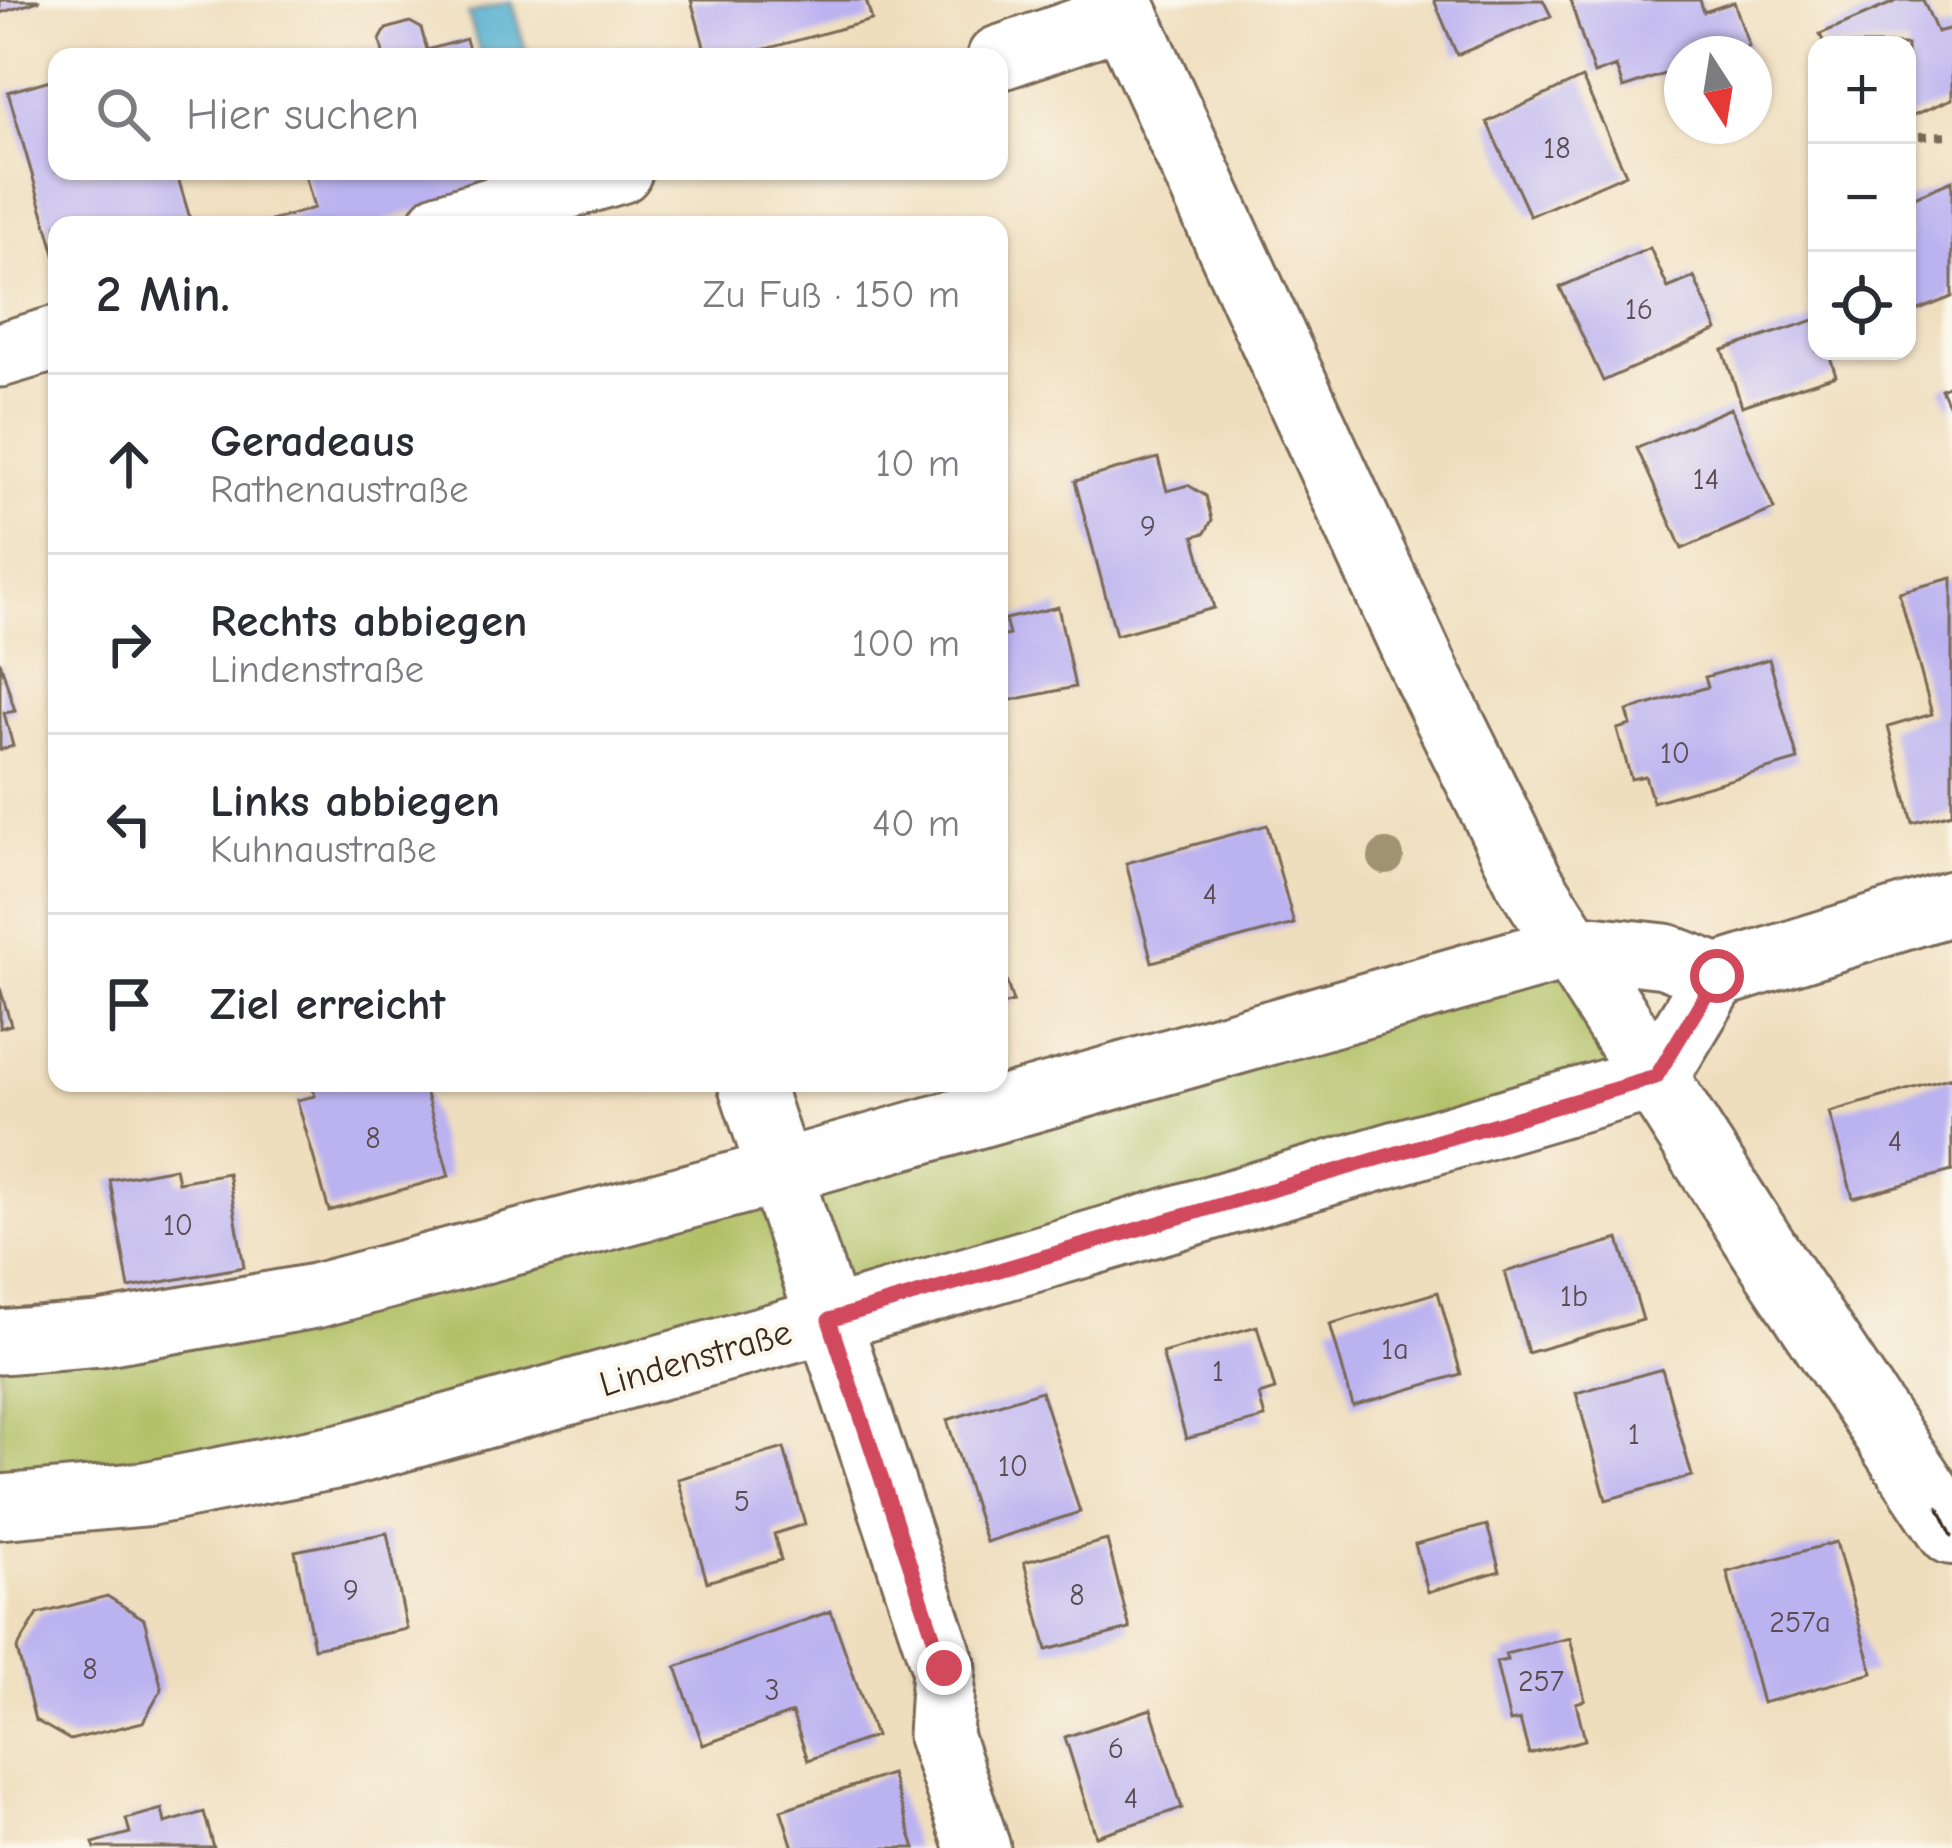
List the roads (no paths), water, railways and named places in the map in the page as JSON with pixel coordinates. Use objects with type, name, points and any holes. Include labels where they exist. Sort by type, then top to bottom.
[{"type":"main road","points":[[1121,8],[1426,673],[1529,881],[1767,1254],[1945,1519]]},
{"type":"street","points":[[1008,54],[1121,8]]},
{"type":"street","points":[[478,216],[592,180]]},
{"type":"street","points":[[0,355],[48,341]]},
{"type":"street","points":[[0,1342],[100,1334],[314,1296],[780,1172],[1574,946],[1665,956],[1717,976],[1952,902]]},
{"type":"street","points":[[1656,1077],[1717,976]]},
{"type":"street","name":"Lindenstraße","points":[[0,1508],[145,1494],[345,1456],[829,1320],[1656,1077]]},
{"type":"street","points":[[753,1092],[944,1668],[940,1736],[978,1848]]},
{"type":"water","points":[[511,1],[525,48],[478,48],[468,14]]},
{"type":"tram line","points":[[1938,1507],[1952,1536]]}]
